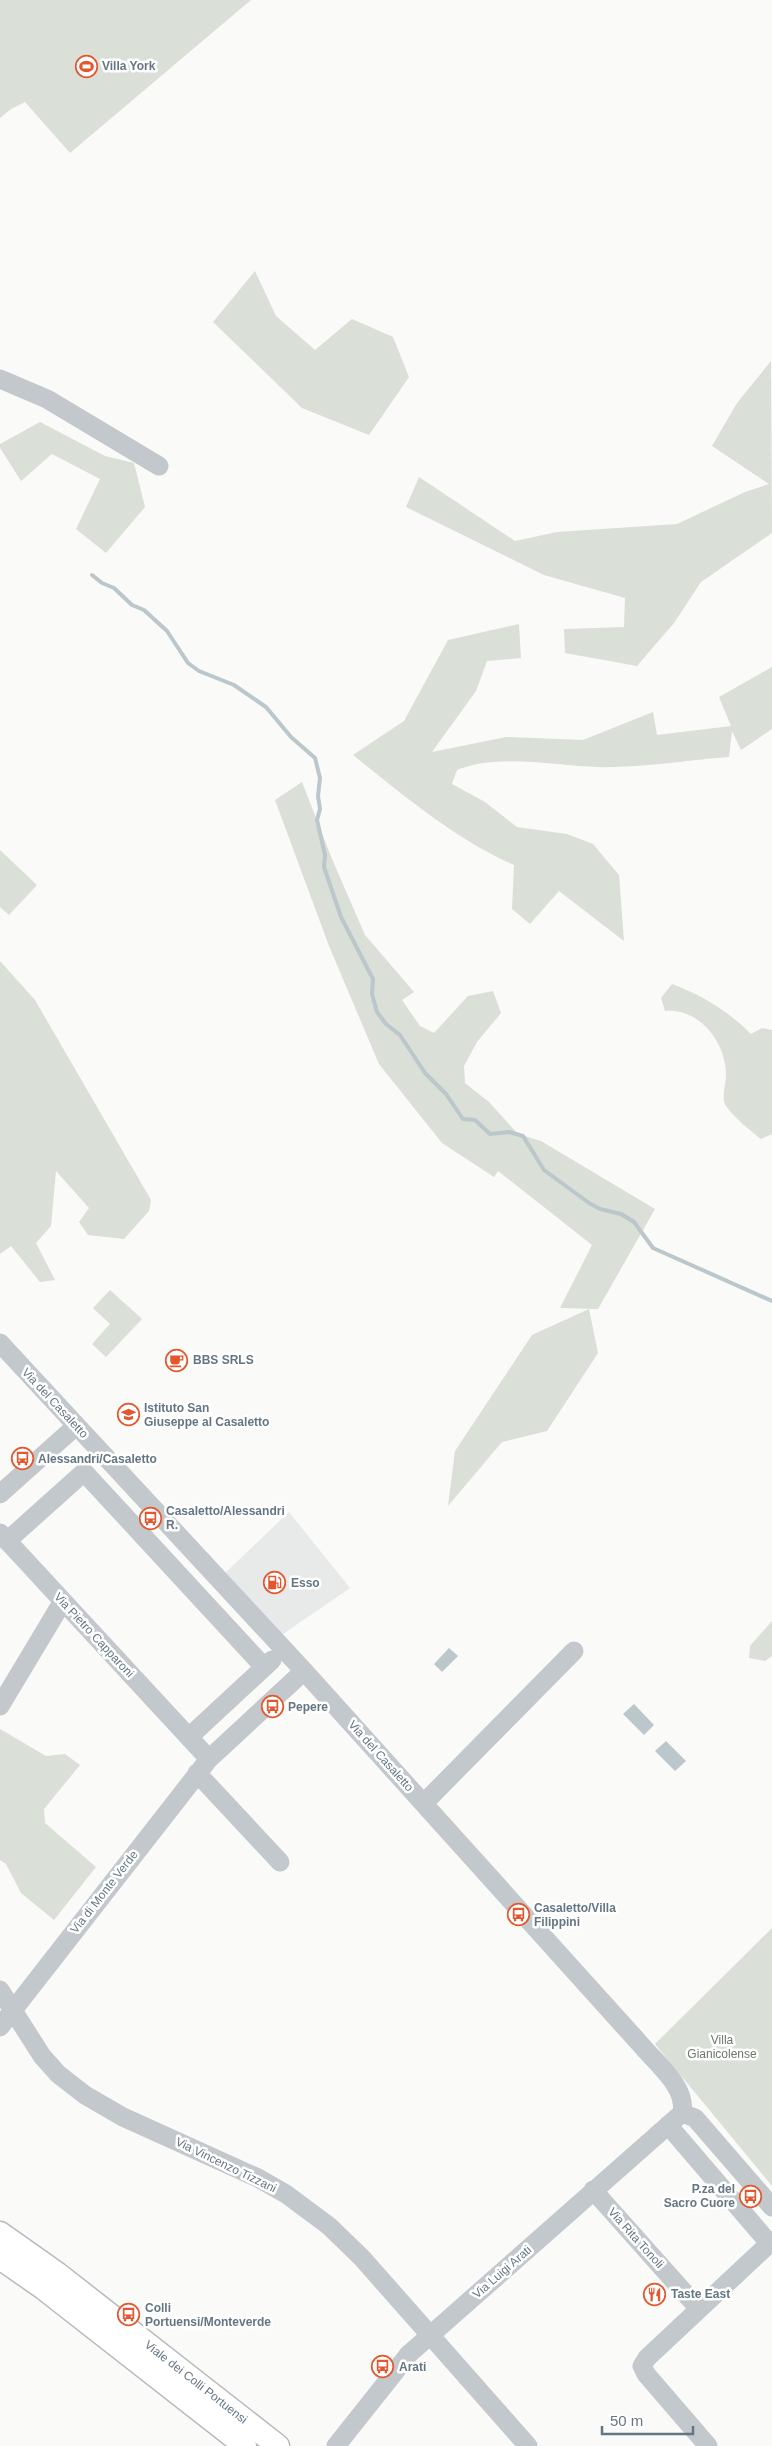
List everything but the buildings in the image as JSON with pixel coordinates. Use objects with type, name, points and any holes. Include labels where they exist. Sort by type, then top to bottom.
[{"type":"main road","name":"Viale dei Colli Portuensi","points":[[0,2233],[23,2247],[87,2310],[244,2446]]},
{"type":"main road","name":"Viale dei Colli Portuensi","points":[[0,2258],[87,2310],[275,2445]]},
{"type":"street","points":[[0,379],[47,399],[159,466]]},
{"type":"street","name":"Via del Casaletto","points":[[0,1343],[304,1671],[672,2080],[681,2094],[682,2113]]},
{"type":"street","points":[[0,1494],[76,1426]]},
{"type":"street","points":[[4,1537],[84,1472],[264,1667]]},
{"type":"street","name":"Via Pietro Capparoni","points":[[4,1537],[188,1737],[203,1766],[280,1862]]},
{"type":"street","points":[[0,1706],[63,1601]]},
{"type":"street","points":[[188,1737],[283,1649]]},
{"type":"street","points":[[424,1803],[574,1651]]},
{"type":"street","name":"Via di Monte Verde","points":[[0,2027],[203,1766],[304,1671]]},
{"type":"street","name":"Via Vincenzo Tizzani","points":[[0,1990],[47,2062],[68,2082],[93,2101],[258,2178],[318,2218],[362,2258],[528,2446]]},
{"type":"street","points":[[682,2113],[695,2118],[772,2206]]},
{"type":"street","name":"Via Luigi Arati","points":[[336,2446],[401,2362],[682,2113]]},
{"type":"street","points":[[668,2126],[771,2242],[647,2358],[642,2366],[646,2374],[708,2446]]},
{"type":"street","name":"Via Rita Tonoli","points":[[594,2190],[699,2309]]},
{"type":"shaded area","points":[[289,1512],[350,1588],[280,1636],[223,1575]]},
{"type":"shaded area","points":[[449,1648],[458,1656],[442,1672],[434,1664]]},
{"type":"shaded area","points":[[634,1704],[654,1725],[644,1735],[623,1714]]},
{"type":"shaded area","points":[[666,1741],[686,1761],[675,1771],[655,1751]]},
{"type":"green space","name":"Villa York","points":[[0,0],[251,0],[70,153],[25,102],[11,109],[0,118]]},
{"type":"green space","points":[[255,271],[276,316],[315,350],[352,319],[393,337],[409,377],[369,435],[302,408],[213,322]]},
{"type":"green space","points":[[771,361],[772,533],[701,582],[674,623],[637,666],[565,653],[564,629],[624,627],[625,598],[544,575],[406,507],[419,477],[515,541],[557,532],[677,524],[745,492],[769,484],[712,446],[737,403]]},
{"type":"green space","points":[[40,422],[105,456],[134,463],[145,507],[106,553],[76,529],[100,479],[52,454],[21,481],[0,448],[0,444]]},
{"type":"green space","points":[[519,624],[521,658],[487,661],[476,691],[432,752],[506,737],[583,740],[653,712],[657,735],[731,726],[719,697],[772,667],[772,729],[741,750],[732,731],[729,757],[614,767],[514,761],[475,764],[457,770],[452,784],[485,802],[517,827],[567,834],[593,844],[619,875],[624,941],[559,891],[530,924],[512,909],[514,865],[450,829],[410,801],[353,755],[404,721],[448,640]]},
{"type":"green space","points":[[302,782],[332,859],[365,935],[414,992],[402,1000],[420,1026],[434,1033],[468,996],[493,991],[501,1013],[477,1042],[464,1066],[465,1083],[489,1102],[518,1134],[541,1141],[655,1209],[598,1309],[560,1308],[592,1245],[498,1171],[494,1177],[442,1143],[379,1064],[329,946],[275,800]]},
{"type":"green space","points":[[0,850],[37,885],[9,915],[0,907]]},
{"type":"green space","points":[[0,961],[35,1000],[151,1200],[149,1211],[124,1239],[88,1235],[79,1222],[89,1208],[56,1171],[51,1226],[36,1243],[55,1280],[40,1282],[11,1246],[0,1254]]},
{"type":"green space","points":[[672,984],[714,1004],[751,1034],[762,1028],[772,1030],[772,1134],[761,1139],[727,1108],[724,1100],[726,1073],[721,1049],[708,1029],[699,1021],[677,1011],[665,1011],[661,998]]},
{"type":"green space","points":[[110,1290],[142,1319],[106,1357],[92,1344],[110,1324],[93,1308]]},
{"type":"green space","points":[[589,1309],[598,1353],[547,1431],[502,1442],[448,1506],[455,1451],[532,1335]]},
{"type":"green space","points":[[772,1621],[772,1656],[765,1661],[749,1658],[750,1646]]},
{"type":"green space","points":[[0,1729],[46,1756],[65,1754],[80,1765],[44,1809],[45,1823],[96,1867],[54,1920],[21,1893],[6,1864],[0,1860]]},
{"type":"green space","name":"Villa Gianicolense","points":[[772,1928],[772,2186],[655,2044]]},
{"type":"waterway","points":[[92,575],[102,583],[114,588],[132,605],[144,610],[167,631],[188,663],[199,671],[234,685],[266,707],[291,737],[315,758],[320,778],[318,796],[320,809],[317,820],[325,855],[324,867],[341,917],[373,979],[372,994],[377,1012],[386,1024],[400,1035],[425,1073],[446,1094],[463,1119],[475,1120],[490,1134],[509,1132],[523,1136],[544,1170],[589,1203],[600,1209],[621,1214],[634,1222],[653,1248],[772,1301]]},
{"type":"place","name":"Villa York","points":[[86,66]]},
{"type":"place","name":"BBS SRLS","points":[[177,1360]]},
{"type":"place","name":"Istituto San Giuseppe al Casaletto","points":[[128,1415]]},
{"type":"place","name":"Alessandri/Casaletto","points":[[22,1459]]},
{"type":"place","name":"Casaletto/Alessandri R.","points":[[150,1518]]},
{"type":"place","name":"Esso","points":[[275,1583]]},
{"type":"place","name":"Pepere","points":[[272,1707]]},
{"type":"place","name":"Casaletto/Villa Filippini","points":[[518,1915]]},
{"type":"place","name":"P.za del Sacro Cuore","points":[[751,2196]]},
{"type":"place","name":"Taste East","points":[[655,2294]]},
{"type":"place","name":"Colli Portuensi/Monteverde","points":[[129,2315]]},
{"type":"place","name":"Arati","points":[[383,2367]]}]
